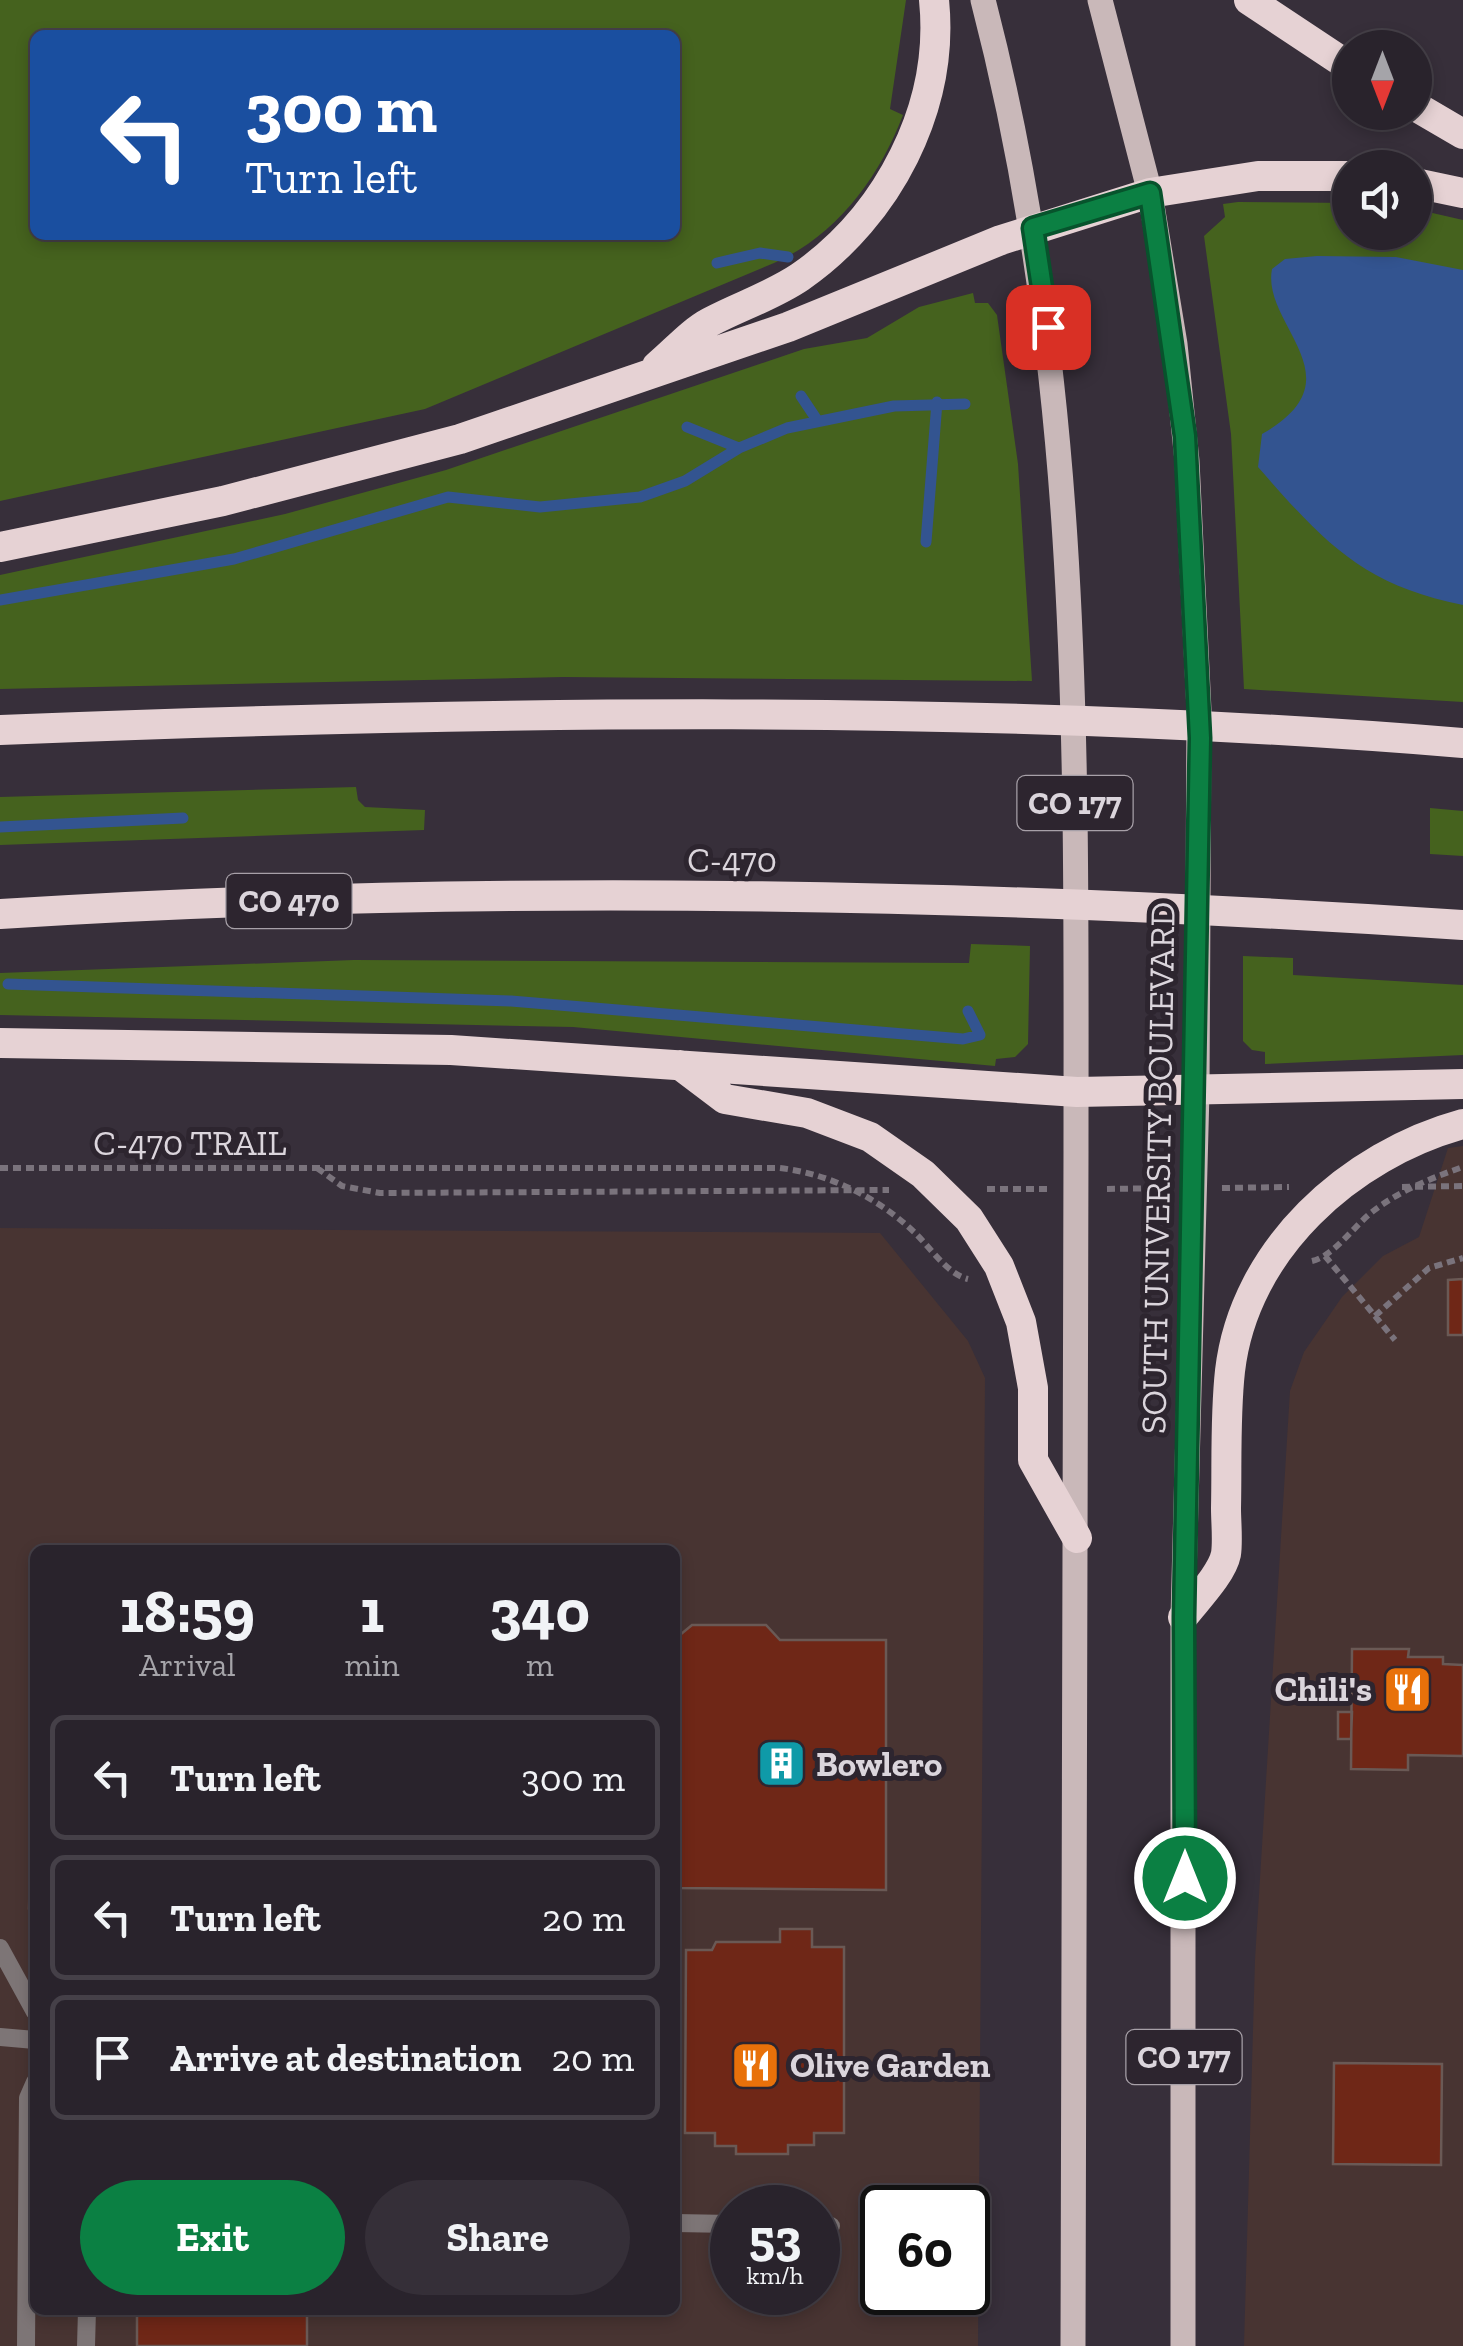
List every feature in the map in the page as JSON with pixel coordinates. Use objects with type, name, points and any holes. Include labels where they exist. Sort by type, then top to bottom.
[{"type":"highway","points":[[644,378],[707,324],[800,277],[864,217],[896,171],[929,94],[936,42],[934,0]]},
{"type":"highway","points":[[1249,0],[1332,56]]},
{"type":"highway","points":[[1432,116],[1463,134]]},
{"type":"highway","points":[[0,547],[333,474],[492,429],[832,310],[1033,228],[1150,193],[1258,176],[1332,176]]},
{"type":"highway","points":[[1432,186],[1463,192]]},
{"type":"highway","points":[[0,730],[374,718],[935,718],[1463,743]]},
{"type":"highway","name":"C-470","points":[[0,914],[414,898],[933,900],[1463,925]]},
{"type":"highway","points":[[0,1044],[384,1048],[1077,1092],[1463,1084]]},
{"type":"highway","points":[[680,1065],[725,1099],[807,1113],[870,1137],[922,1174],[969,1220],[999,1266],[1016,1305],[1032,1374],[1033,1460],[1077,1538]]},
{"type":"highway","points":[[1184,1617],[1226,1557],[1230,1368],[1246,1313],[1269,1266],[1304,1219],[1355,1173],[1422,1137],[1463,1124]]},
{"type":"main road","points":[[983,0],[1033,228]]},
{"type":"main road","name":"SOUTH UNIVERSITY BOULEVARD","points":[[1100,0],[1150,193],[1177,360],[1193,568],[1200,764],[1184,1617],[1183,2346]]},
{"type":"main road","name":"CO 177","points":[[1033,228],[1062,459],[1072,612],[1077,1092],[1072,2346]]},
{"type":"lane","points":[[0,1948],[30,2003]]},
{"type":"lane","points":[[0,2037],[30,2040]]},
{"type":"lane","points":[[26,2346],[30,2093]]},
{"type":"lane","points":[[680,2223],[710,2224]]},
{"type":"lane","points":[[86,2346],[87,2315]]},
{"type":"path","points":[[318,1168],[761,1166],[794,1170],[860,1194],[896,1216],[960,1277],[978,1276]]},
{"type":"path","points":[[1305,1264],[1325,1256],[1385,1203],[1428,1179],[1463,1167]]},
{"type":"path","name":"C-470 TRAIL","points":[[0,1168],[318,1168],[342,1186],[358,1190],[432,1193]]},
{"type":"path","points":[[1325,1256],[1395,1340]]},
{"type":"path","points":[[1375,1316],[1429,1268],[1463,1258]]},
{"type":"shaded area","points":[[1463,1146],[1463,2346],[1244,2346],[1255,1960],[1290,1391],[1304,1352],[1342,1297],[1383,1256],[1419,1237],[1448,1148]]},
{"type":"shaded area","points":[[0,1228],[880,1233],[968,1341],[985,1378],[979,2185],[860,2185],[860,2315],[978,2315],[978,2346],[0,2346]]},
{"type":"green space","points":[[0,0],[906,0],[890,109],[903,115],[868,182],[836,221],[774,263],[425,409],[0,501]]},
{"type":"green space","points":[[1332,203],[1332,250],[1432,250],[1432,213],[1463,220],[1463,702],[1244,689],[1231,434],[1204,236],[1225,217],[1223,204]]},
{"type":"green space","points":[[973,293],[975,303],[988,303],[997,315],[1018,464],[1032,681],[563,677],[0,689],[0,575],[285,514],[446,470],[804,349],[867,338],[919,307]]},
{"type":"green space","points":[[356,787],[358,800],[365,807],[425,810],[424,830],[0,845],[0,797]]},
{"type":"green space","points":[[1430,808],[1463,811],[1463,856],[1430,854]]},
{"type":"green space","points":[[971,944],[1030,946],[1028,1044],[1015,1057],[996,1059],[995,1066],[573,1027],[0,1015],[0,973],[354,960],[969,963]]},
{"type":"green space","points":[[1243,956],[1293,958],[1293,975],[1463,985],[1463,1055],[1265,1064],[1265,1052],[1252,1050],[1243,1041]]},
{"type":"water","points":[[1396,257],[1463,270],[1463,605],[1398,585],[1347,556],[1303,517],[1258,467],[1262,434],[1290,413],[1304,393],[1306,372],[1272,290],[1272,269],[1285,259]]},
{"type":"building","points":[[1463,1279],[1463,1335],[1448,1335],[1448,1280]]},
{"type":"building","name":"Bowlero","points":[[692,1625],[766,1625],[780,1640],[886,1640],[886,1890],[680,1888],[680,1635]]},
{"type":"building","name":"Chili's","points":[[1352,1649],[1409,1649],[1408,1657],[1443,1657],[1443,1664],[1463,1665],[1463,1756],[1408,1755],[1408,1770],[1351,1769]]},
{"type":"building","points":[[1338,1712],[1352,1712],[1351,1739],[1338,1739]]},
{"type":"building","points":[[780,1929],[812,1929],[812,1947],[844,1947],[844,2133],[814,2133],[814,2145],[788,2145],[788,2154],[736,2154],[736,2146],[715,2146],[715,2133],[685,2133],[686,1950],[712,1950],[716,1942],[780,1942]]},
{"type":"building","points":[[1334,2063],[1442,2064],[1441,2165],[1333,2164]]},
{"type":"building","points":[[137,2315],[307,2315],[307,2346],[137,2346]]},
{"type":"waterway","points":[[717,263],[760,253],[788,257]]},
{"type":"waterway","points":[[801,396],[817,420]]},
{"type":"waterway","points":[[926,542],[937,402]]},
{"type":"waterway","points":[[0,600],[234,559],[448,497],[540,507],[640,497],[685,481],[739,448],[787,428],[894,406],[965,404]]},
{"type":"waterway","points":[[687,427],[739,448]]},
{"type":"waterway","points":[[0,827],[183,818]]},
{"type":"waterway","points":[[8,984],[511,1001],[963,1039],[980,1035],[968,1011]]},
{"type":"place","name":"Chili's","points":[[1407,1689]]},
{"type":"place","name":"Bowlero","points":[[781,1764]]},
{"type":"place","name":"Olive Garden","points":[[755,2065]]},
{"type":"route","points":[[1048,327],[1033,228],[1150,193],[1168,293],[1185,436],[1200,738],[1184,1617],[1185,1878]]}]
